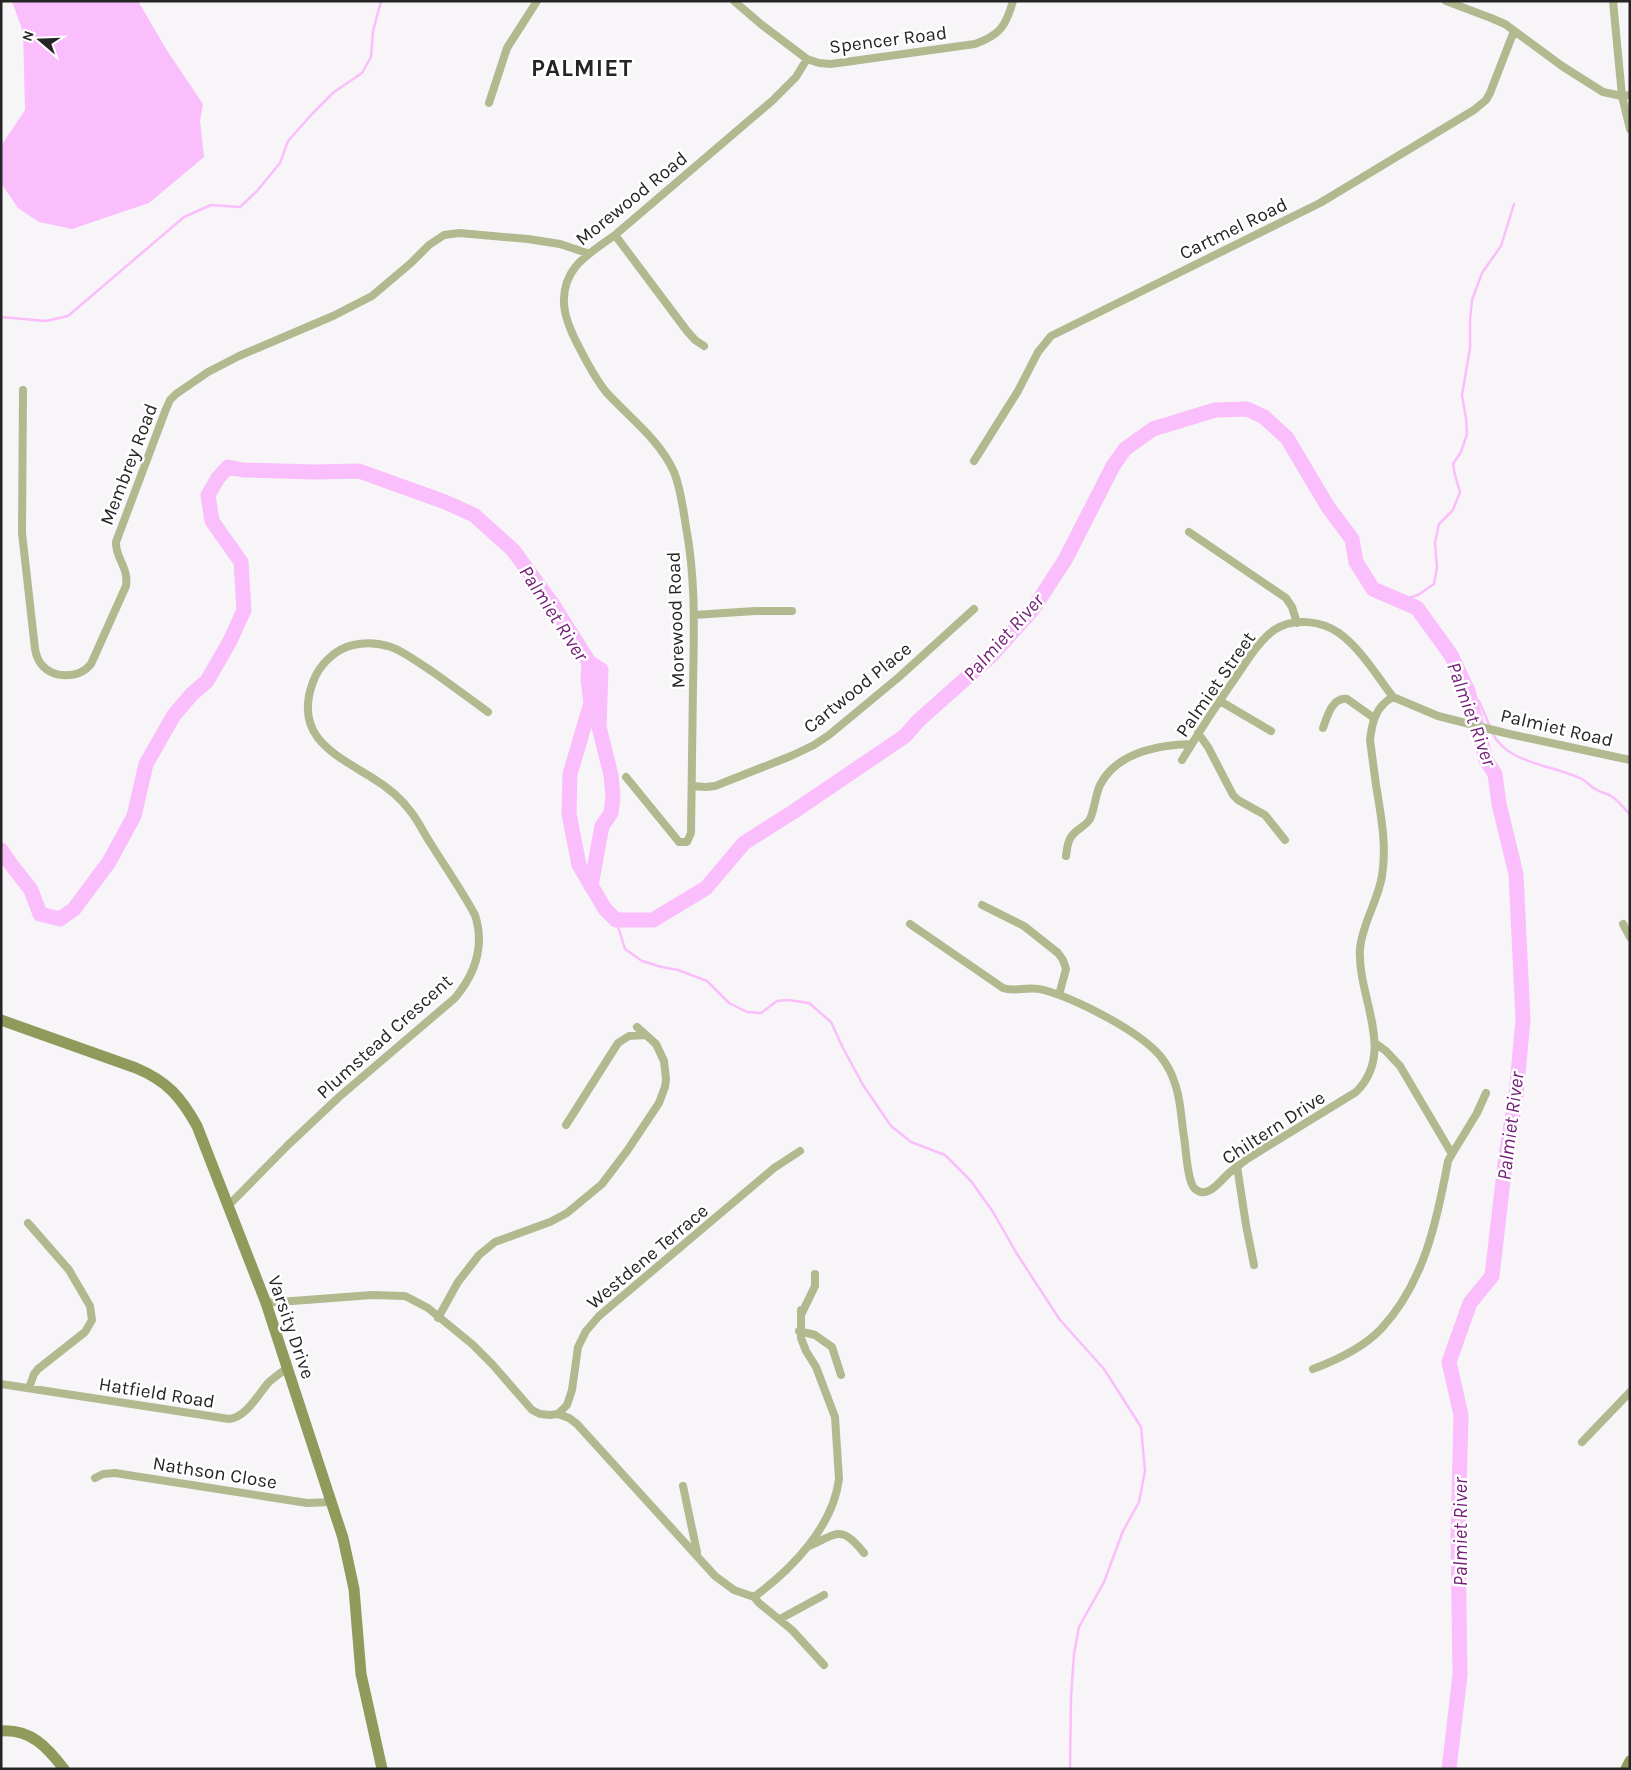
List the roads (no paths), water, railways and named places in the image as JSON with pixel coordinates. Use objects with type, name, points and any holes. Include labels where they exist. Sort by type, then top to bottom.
[{"type":"street","points":[[489,103],[507,48],[537,1]]},
{"type":"street","name":"Spencer Road","points":[[734,1],[807,59],[819,63],[844,63],[975,44],[986,40],[1002,28],[1007,22],[1013,1]]},
{"type":"street","points":[[1446,1],[1491,18],[1514,30],[1603,92],[1626,95]]},
{"type":"street","points":[[1614,1],[1630,129]]},
{"type":"street","name":"Cartmel Road","points":[[974,461],[1018,392],[1038,352],[1051,336],[1320,203],[1474,110],[1486,100],[1490,93],[1514,30]]},
{"type":"street","name":"Morewood Road","points":[[626,777],[675,837],[683,843],[687,842],[691,832],[694,615],[694,588],[689,544],[675,474],[670,463],[652,440],[604,390],[590,369],[575,340],[567,319],[564,303],[566,286],[570,275],[587,253],[615,235],[772,101],[796,77],[807,59]]},
{"type":"street","name":"Membrey Road","points":[[23,390],[22,533],[35,649],[38,660],[42,665],[49,670],[68,676],[86,670],[91,664],[126,586],[128,577],[122,560],[117,554],[116,542],[166,409],[176,394],[208,372],[239,356],[333,316],[372,296],[429,245],[444,235],[459,233],[528,239],[560,244],[587,253]]},
{"type":"street","points":[[615,235],[687,331],[704,346]]},
{"type":"street","points":[[1189,532],[1286,598],[1292,607],[1297,623]]},
{"type":"street","name":"Cartwood Place","points":[[692,786],[715,786],[814,745],[863,707],[974,609]]},
{"type":"street","points":[[694,615],[755,611],[792,611]]},
{"type":"street","name":"Palmiet Street","points":[[1182,760],[1198,733],[1253,653],[1274,630],[1286,625],[1312,622],[1340,634],[1360,654],[1393,697]]},
{"type":"street","name":"Plumstead Crescent","points":[[228,1206],[288,1144],[339,1097],[455,998],[469,980],[478,955],[479,927],[475,915],[412,812],[383,784],[339,759],[318,738],[310,721],[308,705],[309,692],[314,678],[328,660],[345,648],[361,643],[382,644],[398,650],[413,659],[488,712]]},
{"type":"street","points":[[1323,728],[1337,700],[1347,699],[1374,718],[1386,701],[1393,697]]},
{"type":"street","name":"Palmiet Road","points":[[1393,697],[1438,716],[1505,733],[1630,760]]},
{"type":"street","points":[[1220,701],[1271,731]]},
{"type":"street","name":"Chiltern Drive","points":[[910,924],[1003,988],[1012,991],[1033,988],[1059,995],[1086,1006],[1153,1048],[1164,1061],[1174,1081],[1193,1187],[1196,1190],[1207,1192],[1213,1189],[1237,1166],[1356,1092],[1363,1085],[1372,1068],[1375,1043],[1360,951],[1364,932],[1379,889],[1384,863],[1383,827],[1370,740],[1374,718]]},
{"type":"street","points":[[1198,733],[1208,747],[1233,795],[1238,800],[1266,815],[1284,840]]},
{"type":"street","points":[[1066,856],[1071,837],[1088,822],[1100,787],[1111,770],[1125,760],[1146,750],[1164,746],[1191,744]]},
{"type":"street","points":[[982,905],[1024,926],[1064,960],[1066,974],[1059,995]]},
{"type":"street","points":[[1623,924],[1630,937]]},
{"type":"street","name":"Varsity Drive","points":[[1,1020],[136,1068],[168,1085],[185,1105],[197,1126],[266,1303],[332,1502],[351,1571],[361,1674],[382,1769]]},
{"type":"street","points":[[438,1318],[458,1282],[483,1252],[495,1242],[550,1222],[567,1213],[596,1190],[618,1163],[659,1103],[665,1087],[666,1071],[664,1061],[656,1044],[637,1027]]},
{"type":"street","points":[[566,1125],[618,1043],[629,1036],[646,1035]]},
{"type":"street","points":[[1375,1043],[1386,1051],[1400,1066],[1452,1154]]},
{"type":"street","points":[[1313,1370],[1354,1350],[1368,1340],[1380,1330],[1406,1294],[1428,1249],[1437,1217],[1448,1161],[1477,1113],[1486,1092]]},
{"type":"street","name":"Westdene Terrace","points":[[558,1414],[565,1409],[571,1396],[578,1347],[586,1331],[599,1316],[774,1168],[800,1151]]},
{"type":"street","points":[[1237,1166],[1254,1265]]},
{"type":"street","points":[[28,1223],[73,1277],[90,1306],[92,1316],[85,1332],[38,1370],[31,1379],[29,1388]]},
{"type":"street","points":[[754,1597],[807,1547],[833,1505],[839,1479],[835,1417],[825,1387],[806,1351],[800,1331],[801,1313],[815,1286],[815,1274]]},
{"type":"street","points":[[266,1303],[372,1295],[405,1296],[420,1303],[460,1334],[492,1364],[532,1410],[544,1415],[558,1414],[578,1424],[715,1576],[734,1590],[754,1597],[792,1630],[824,1665]]},
{"type":"street","points":[[800,1331],[815,1334],[832,1347],[840,1375]]},
{"type":"street","name":"Hatfield Road","points":[[1,1384],[234,1419],[244,1412],[271,1381],[288,1368]]},
{"type":"street","points":[[1582,1442],[1630,1392]]},
{"type":"street","name":"Nathson Close","points":[[95,1478],[103,1474],[115,1474],[307,1502],[332,1502]]},
{"type":"street","points":[[683,1486],[697,1554]]},
{"type":"street","points":[[807,1547],[836,1533],[854,1540],[864,1553]]},
{"type":"street","points":[[780,1619],[824,1595]]},
{"type":"street","points":[[1,1731],[20,1732],[34,1738],[46,1747],[64,1769]]},
{"type":"street","points":[[1626,1769],[1630,1761]]},
{"type":"waterway","points":[[1,317],[46,321],[68,316],[184,217],[211,205],[240,207],[257,191],[280,163],[288,141],[312,114],[334,92],[362,73],[371,57],[373,31],[381,1]]},
{"type":"waterway","points":[[1400,601],[1418,595],[1434,584],[1437,568],[1435,542],[1439,524],[1453,510],[1460,492],[1453,464],[1461,452],[1467,434],[1462,395],[1470,348],[1472,300],[1482,273],[1501,246],[1514,204]]},
{"type":"waterway","name":"Palmiet River","points":[[1,850],[31,890],[40,914],[60,919],[74,909],[109,862],[134,816],[146,764],[174,715],[192,694],[207,681],[230,641],[244,610],[241,562],[212,521],[208,495],[218,478],[228,467],[243,470],[359,471],[445,502],[474,515],[513,550],[553,605],[589,662],[588,680],[591,703],[570,774],[569,814],[579,865],[605,909],[616,920],[653,920],[706,888],[744,843],[905,736],[918,721],[992,655],[1033,609],[1065,560],[1113,466],[1125,449],[1153,429],[1215,410],[1247,409],[1264,417],[1287,438],[1328,507],[1352,539],[1356,562],[1373,589],[1417,608],[1451,655],[1468,691],[1486,760],[1495,774],[1499,804],[1516,874],[1523,1019],[1516,1096],[1506,1155],[1492,1276],[1470,1303],[1449,1362],[1461,1415],[1458,1537],[1460,1675],[1449,1769]]},
{"type":"waterway","points":[[589,662],[601,670],[599,727],[611,775],[613,797],[611,813],[602,826],[591,886]]},
{"type":"waterway","points":[[1468,694],[1479,701],[1490,727]]},
{"type":"waterway","points":[[1492,732],[1499,743],[1508,751],[1532,762],[1582,779],[1600,792],[1614,798],[1630,815]]},
{"type":"waterway","points":[[616,920],[625,949],[642,961],[678,970],[707,981],[729,1003],[747,1012],[761,1013],[777,1001],[788,1000],[809,1003],[831,1022],[863,1085],[891,1126],[911,1142],[945,1155],[971,1181],[993,1212],[1017,1254],[1060,1320],[1104,1369],[1141,1427],[1145,1471],[1139,1502],[1123,1531],[1104,1582],[1079,1627],[1074,1654],[1071,1697],[1070,1769]]},
{"type":"district","name":"PALMIET","points":[[582,68]]}]
